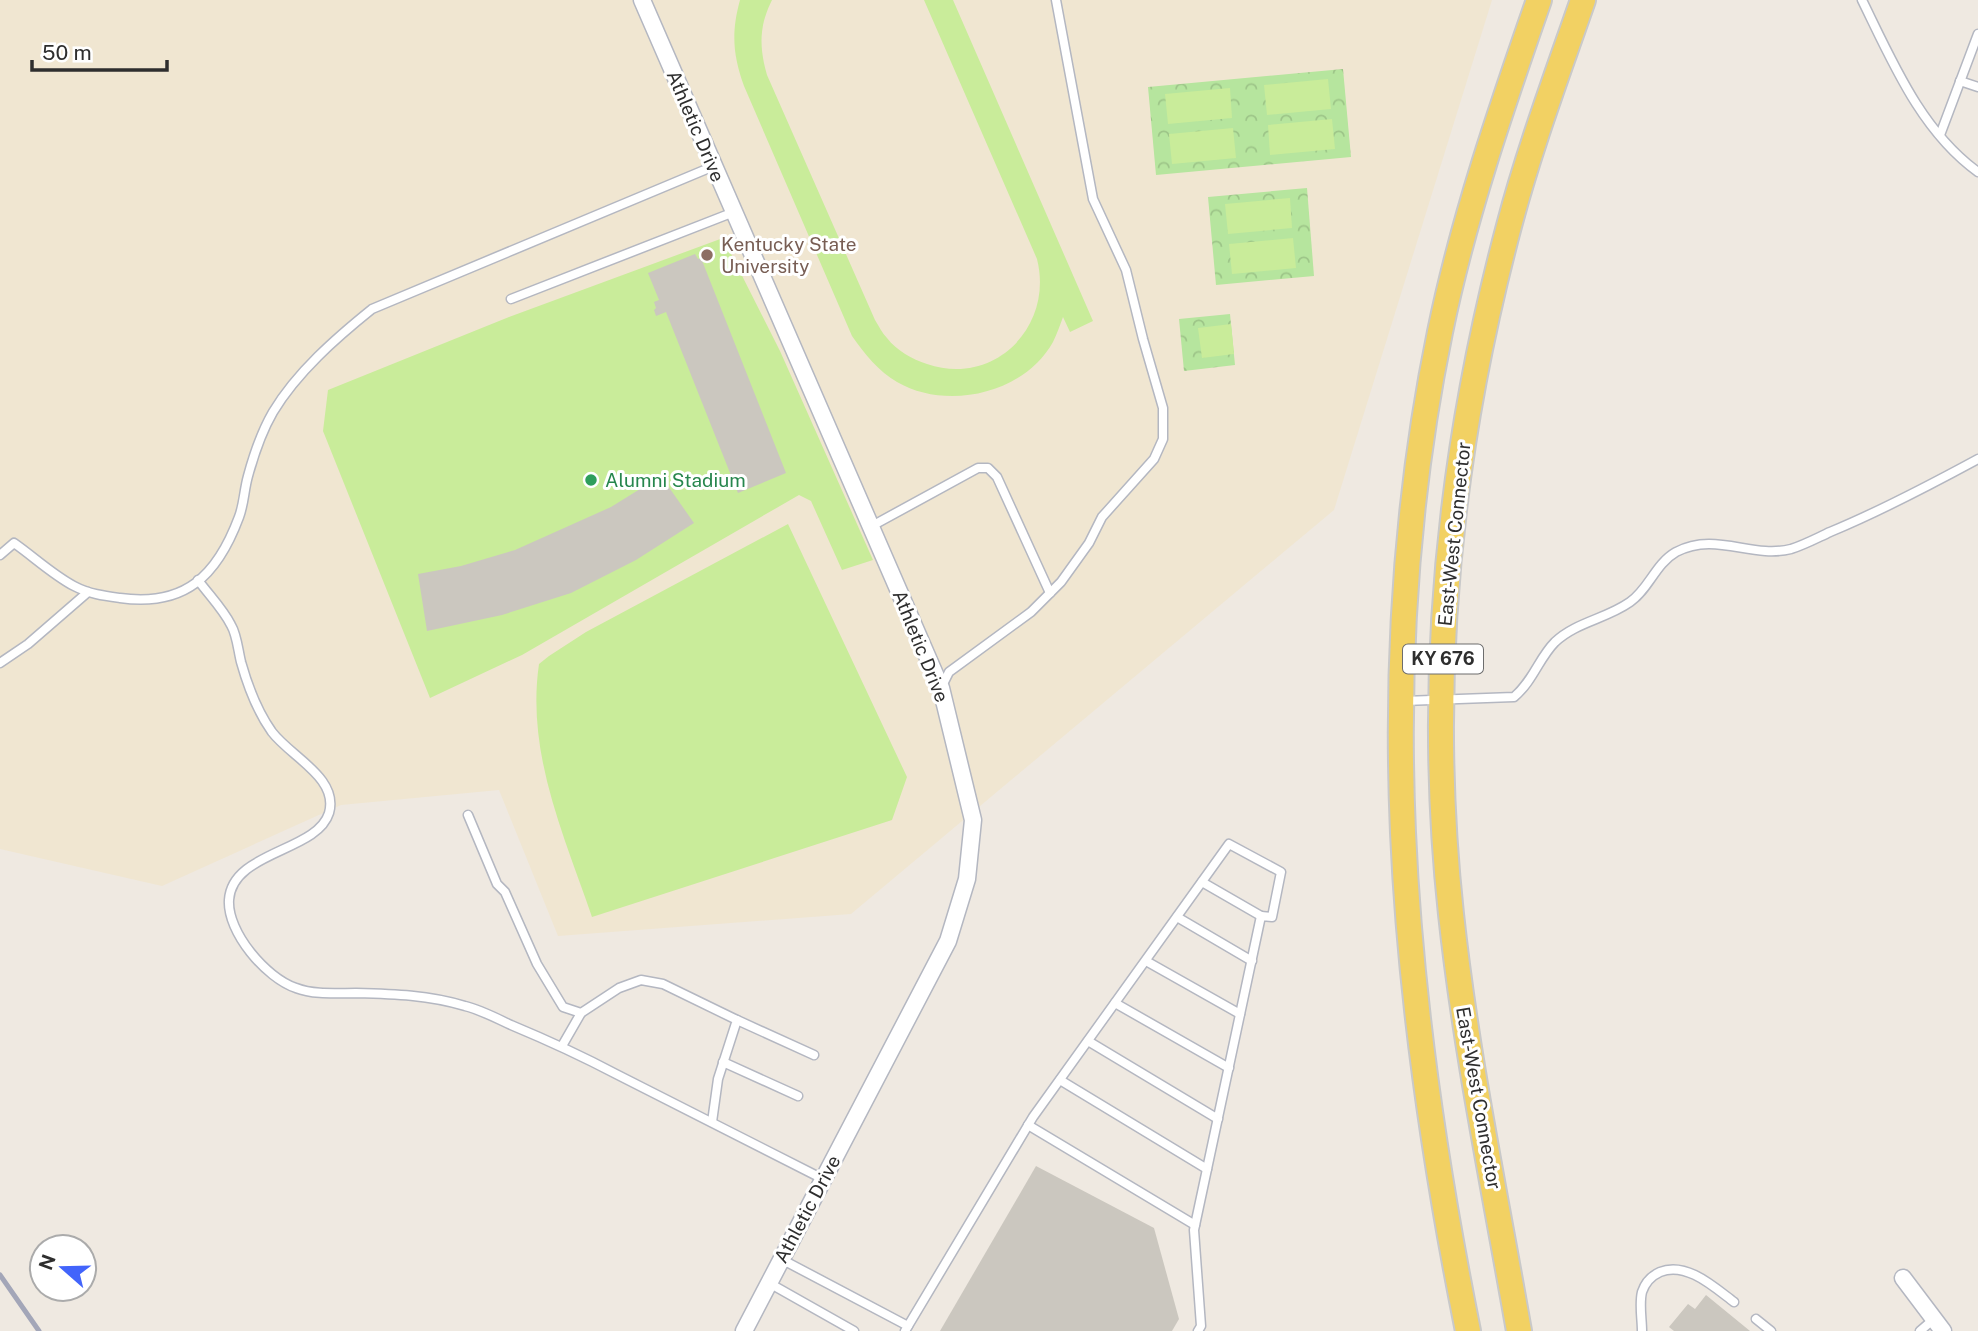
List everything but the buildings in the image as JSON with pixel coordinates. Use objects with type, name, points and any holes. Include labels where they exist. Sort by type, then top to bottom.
[{"type":"main road","name":"KY 676","points":[[1468,1331],[1426,1084],[1411,965],[1402,843],[1400,701],[1404,590],[1411,512],[1440,329],[1473,201],[1539,0]]},
{"type":"main road","name":"East-West Connector","points":[[1519,1331],[1457,969],[1445,830],[1442,701],[1449,547],[1460,458],[1478,354],[1510,223],[1529,157],[1583,0]]},
{"type":"street","name":"Athletic Drive","points":[[642,0],[941,688],[973,820],[967,879],[948,941],[744,1331]]},
{"type":"street","points":[[1903,1278],[1939,1325]]},
{"type":"lane","points":[[941,688],[949,672],[1020,621],[1061,582],[1089,543],[1102,517],[1154,459],[1163,439],[1163,408],[1126,270],[1093,199],[1056,0]]},
{"type":"lane","points":[[1862,0],[1899,76],[1929,122],[1968,165],[1978,172]]},
{"type":"lane","points":[[1940,135],[1978,34]]},
{"type":"lane","points":[[1960,80],[1978,87]]},
{"type":"lane","points":[[0,555],[14,543],[74,586],[88,592],[142,601],[175,596],[190,589],[220,555],[240,516],[248,476],[274,410],[334,340],[372,309],[714,166]]},
{"type":"lane","points":[[510,299],[734,212]]},
{"type":"lane","points":[[1400,701],[1514,697],[1527,686],[1553,644],[1572,629],[1631,602],[1662,561],[1677,552],[1698,544],[1732,544],[1759,551],[1792,548],[1858,521],[1978,459]]},
{"type":"lane","points":[[870,527],[978,468],[988,468],[997,477],[1050,593]]},
{"type":"lane","points":[[198,580],[232,626],[248,689],[258,710],[273,734],[323,779],[330,793],[328,816],[319,829],[249,868],[236,880],[232,888],[229,907],[232,919],[257,961],[295,988],[316,993],[415,995],[467,1006],[562,1046],[823,1178]]},
{"type":"lane","points":[[0,663],[28,644],[88,592]]},
{"type":"lane","points":[[468,815],[497,884],[505,892],[537,964],[563,1007],[581,1013]]},
{"type":"lane","points":[[782,1259],[906,1328],[1028,1125],[1115,1003],[1146,961],[1202,882],[1229,845],[1281,872],[1272,917],[1261,916],[1202,882]]},
{"type":"lane","points":[[1198,1331],[1201,1326],[1195,1224],[1261,916]]},
{"type":"lane","points":[[1177,917],[1252,961]]},
{"type":"lane","points":[[1146,961],[1240,1014]]},
{"type":"lane","points":[[562,1046],[581,1013],[619,988],[641,980],[663,984],[814,1055]]},
{"type":"lane","points":[[1115,1003],[1229,1068]]},
{"type":"lane","points":[[712,1122],[718,1079],[737,1020]]},
{"type":"lane","points":[[1088,1041],[1218,1118]]},
{"type":"lane","points":[[723,1062],[798,1096]]},
{"type":"lane","points":[[1060,1080],[1207,1169]]},
{"type":"lane","points":[[1028,1125],[1195,1224]]},
{"type":"lane","points":[[1642,1331],[1643,1290],[1653,1276],[1663,1271],[1681,1270],[1698,1277],[1734,1302]]},
{"type":"lane","points":[[769,1283],[854,1331]]},
{"type":"lane","points":[[1756,1319],[1772,1331]]},
{"type":"lane","points":[[1920,1331],[1939,1325]]},
{"type":"shaded area","name":"Kentucky State University","points":[[0,0],[1492,0],[1334,510],[851,914],[558,936],[499,790],[341,805],[162,886],[0,849]]},
{"type":"green space","points":[[740,0],[772,0],[762,37],[767,75],[875,320],[895,347],[921,362],[952,369],[975,367],[996,359],[1014,345],[1028,328],[1037,307],[1040,284],[1037,259],[924,0],[953,0],[1093,321],[1070,332],[1063,317],[1053,342],[1040,360],[1004,385],[983,392],[961,396],[917,391],[890,378],[878,368],[852,336],[744,86],[734,44]]},
{"type":"green space","points":[[1343,69],[1351,157],[1156,175],[1148,87]]},
{"type":"green space","points":[[1328,79],[1331,109],[1267,115],[1264,85]]},
{"type":"green space","points":[[1230,88],[1232,118],[1168,124],[1165,94]]},
{"type":"green space","points":[[1332,119],[1335,149],[1270,155],[1268,125]]},
{"type":"green space","points":[[1233,128],[1236,158],[1172,164],[1169,134]]},
{"type":"green space","points":[[1307,188],[1314,276],[1216,285],[1208,197]]},
{"type":"green space","points":[[1290,198],[1292,228],[1228,234],[1225,204]]},
{"type":"green space","name":"Alumni Stadium","points":[[723,238],[780,351],[873,560],[842,570],[811,501],[799,495],[522,655],[430,698],[323,431],[328,390],[509,317]]},
{"type":"green space","points":[[1293,238],[1296,268],[1232,274],[1229,244]]},
{"type":"green space","points":[[1230,314],[1235,365],[1184,371],[1179,319]]},
{"type":"green space","points":[[1231,324],[1234,354],[1202,358],[1198,328]]},
{"type":"green space","points":[[788,524],[907,777],[892,820],[592,917],[559,824],[543,762],[536,697],[539,664],[586,632]]},
{"type":"railway","points":[[0,1275],[39,1331]]},
{"type":"place","name":"Kentucky State University","points":[[707,255]]},
{"type":"place","name":"Alumni Stadium","points":[[591,480]]}]
